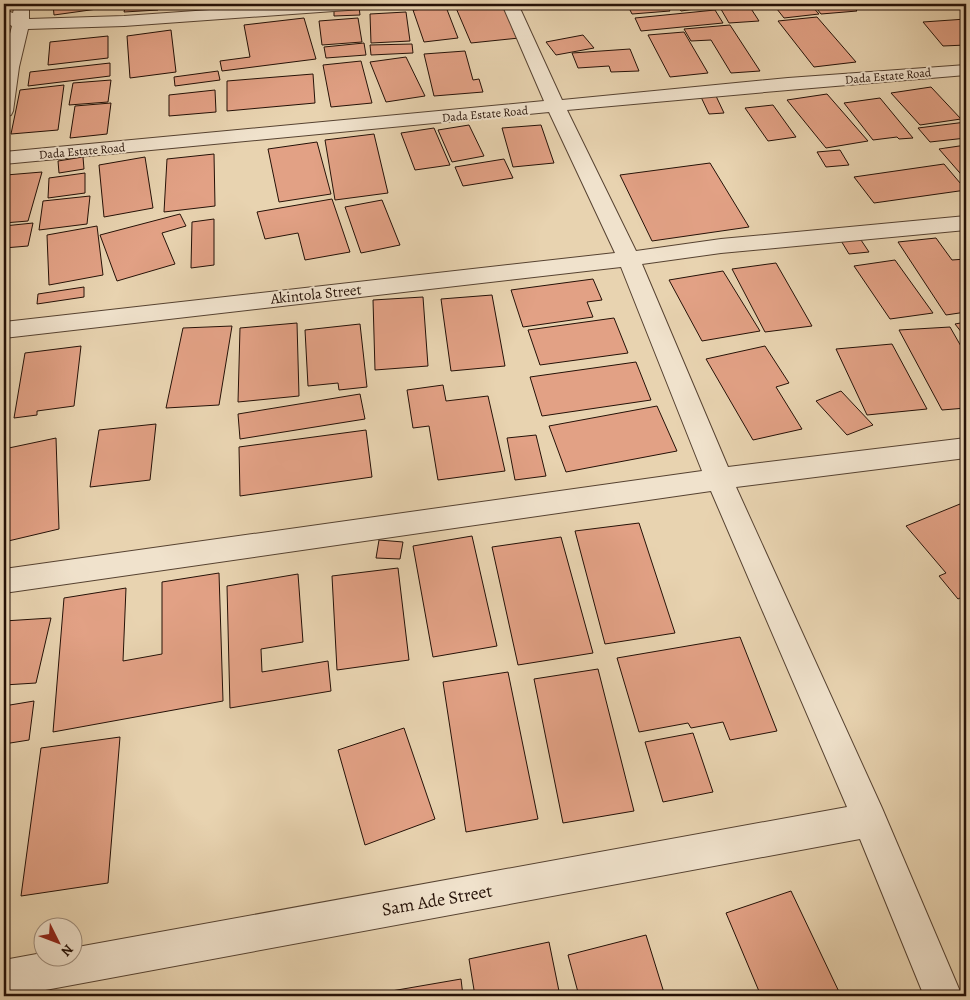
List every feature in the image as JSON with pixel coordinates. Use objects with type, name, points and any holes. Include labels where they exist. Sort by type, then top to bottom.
[{"type":"street","points":[[4,111],[10,67],[21,24],[21,4]]},
{"type":"street","points":[[4,15],[21,24],[124,21],[362,4]]},
{"type":"street","points":[[510,4],[556,107],[629,259],[718,480],[870,820],[943,996]]},
{"type":"street","name":"Dada Estate Road","points":[[4,158],[788,84],[966,70]]},
{"type":"street","name":"Akintola Street","points":[[4,330],[629,259],[721,246],[966,223]]},
{"type":"street","points":[[4,581],[718,480],[966,448]]},
{"type":"street","name":"Sam Ade Street","points":[[4,979],[870,820]]},
{"type":"building","points":[[53,4],[119,4],[119,6],[54,15]]},
{"type":"building","points":[[126,4],[158,4],[158,10],[124,12]]},
{"type":"building","points":[[503,4],[519,38],[471,43],[456,8]]},
{"type":"building","points":[[627,4],[666,4],[670,11],[632,14]]},
{"type":"building","points":[[675,4],[713,4],[715,6],[681,11]]},
{"type":"building","points":[[718,4],[748,4],[759,21],[729,23]]},
{"type":"building","points":[[773,4],[810,4],[819,14],[784,18]]},
{"type":"building","points":[[813,4],[851,4],[857,11],[821,14]]},
{"type":"building","points":[[855,4],[894,4],[896,6],[858,9]]},
{"type":"building","points":[[359,7],[360,15],[334,16],[334,8]]},
{"type":"building","points":[[446,7],[458,38],[424,42],[413,10]]},
{"type":"building","points":[[715,10],[723,23],[641,31],[635,18]]},
{"type":"building","points":[[406,12],[410,41],[371,43],[370,14]]},
{"type":"building","points":[[817,17],[856,62],[814,67],[778,21]]},
{"type":"building","points":[[304,18],[316,59],[222,71],[220,61],[250,57],[244,25]]},
{"type":"building","points":[[358,18],[362,42],[322,45],[319,21]]},
{"type":"building","points":[[966,19],[966,45],[943,46],[923,22]]},
{"type":"building","points":[[730,25],[760,71],[731,73],[711,40],[691,41],[684,29]]},
{"type":"building","points":[[171,30],[176,72],[130,78],[127,36]]},
{"type":"building","points":[[684,32],[708,73],[670,77],[648,35]]},
{"type":"building","points":[[583,35],[594,48],[556,55],[546,42]]},
{"type":"building","points":[[108,36],[108,58],[48,65],[50,42]]},
{"type":"building","points":[[364,43],[366,55],[326,58],[324,47]]},
{"type":"building","points":[[412,44],[413,53],[371,55],[370,45]]},
{"type":"building","points":[[630,49],[639,71],[611,72],[609,66],[578,68],[572,53]]},
{"type":"building","points":[[465,51],[473,80],[479,79],[483,92],[434,96],[424,54]]},
{"type":"building","points":[[406,57],[425,96],[386,102],[370,62]]},
{"type":"building","points":[[361,61],[372,103],[331,107],[323,65]]},
{"type":"building","points":[[110,63],[110,76],[28,86],[30,72]]},
{"type":"building","points":[[218,71],[220,80],[175,86],[174,77]]},
{"type":"building","points":[[313,74],[315,103],[227,111],[227,81]]},
{"type":"building","points":[[111,80],[108,102],[69,105],[73,83]]},
{"type":"building","points":[[64,85],[58,130],[11,134],[20,90]]},
{"type":"building","points":[[931,87],[961,119],[920,125],[891,93]]},
{"type":"building","points":[[215,90],[216,112],[169,116],[169,95]]},
{"type":"building","points":[[827,94],[868,141],[826,148],[787,100]]},
{"type":"building","points":[[716,96],[724,113],[709,114],[701,97]]},
{"type":"building","points":[[880,98],[913,138],[899,139],[897,137],[873,140],[844,103]]},
{"type":"building","points":[[111,103],[107,134],[70,138],[75,106]]},
{"type":"building","points":[[773,105],[796,137],[768,141],[745,108]]},
{"type":"building","points":[[966,122],[966,138],[930,142],[918,128]]},
{"type":"building","points":[[469,125],[484,156],[452,162],[438,130]]},
{"type":"building","points":[[541,125],[554,163],[513,167],[502,128]]},
{"type":"building","points":[[434,128],[450,165],[415,170],[401,133]]},
{"type":"building","points":[[374,134],[388,193],[335,200],[325,140]]},
{"type":"building","points":[[317,142],[331,194],[279,202],[268,149]]},
{"type":"building","points":[[966,145],[966,180],[939,149]]},
{"type":"building","points":[[840,150],[849,165],[826,167],[817,152]]},
{"type":"building","points":[[214,154],[215,206],[164,212],[167,159]]},
{"type":"building","points":[[83,157],[84,169],[59,173],[58,161]]},
{"type":"building","points":[[145,157],[153,208],[104,217],[99,165]]},
{"type":"building","points":[[504,159],[513,178],[463,186],[455,167]]},
{"type":"building","points":[[710,163],[749,227],[652,241],[620,175]]},
{"type":"building","points":[[944,164],[966,190],[874,203],[854,177]]},
{"type":"building","points":[[42,172],[28,221],[4,223],[4,181],[6,175]]},
{"type":"building","points":[[85,173],[85,193],[48,198],[49,178]]},
{"type":"building","points":[[90,196],[87,224],[39,230],[43,201]]},
{"type":"building","points":[[332,199],[350,252],[305,260],[298,233],[265,239],[257,212]]},
{"type":"building","points":[[382,200],[400,245],[361,253],[345,207]]},
{"type":"building","points":[[180,214],[186,226],[162,233],[175,264],[117,281],[100,235]]},
{"type":"building","points":[[214,219],[214,265],[191,268],[192,222]]},
{"type":"building","points":[[33,223],[28,246],[4,248],[4,226]]},
{"type":"building","points":[[97,226],[103,275],[49,285],[47,235]]},
{"type":"building","points":[[859,237],[869,252],[849,254],[840,239]]},
{"type":"building","points":[[936,238],[952,260],[966,259],[966,312],[946,315],[898,242]]},
{"type":"building","points":[[895,260],[933,313],[890,319],[854,266]]},
{"type":"building","points":[[776,263],[812,326],[765,332],[732,269]]},
{"type":"building","points":[[723,271],[760,331],[702,341],[669,280]]},
{"type":"building","points":[[593,279],[602,300],[587,302],[593,317],[523,327],[511,290]]},
{"type":"building","points":[[84,287],[84,297],[37,304],[38,294]]},
{"type":"building","points":[[492,295],[505,366],[451,371],[441,299]]},
{"type":"building","points":[[423,297],[428,366],[375,370],[373,300]]},
{"type":"building","points":[[614,318],[628,353],[540,365],[528,330]]},
{"type":"building","points":[[966,322],[966,338],[955,324]]},
{"type":"building","points":[[297,323],[299,396],[238,402],[240,328]]},
{"type":"building","points":[[360,324],[367,387],[339,390],[338,383],[308,386],[305,330]]},
{"type":"building","points":[[232,326],[219,405],[166,408],[183,328]]},
{"type":"building","points":[[950,327],[966,355],[966,408],[942,410],[899,330]]},
{"type":"building","points":[[892,344],[927,409],[867,415],[836,349]]},
{"type":"building","points":[[81,346],[74,406],[37,411],[37,415],[14,418],[25,353]]},
{"type":"building","points":[[765,346],[789,383],[776,387],[802,429],[753,440],[706,359]]},
{"type":"building","points":[[636,362],[651,400],[542,416],[530,377]]},
{"type":"building","points":[[443,385],[446,401],[488,396],[505,471],[438,480],[429,426],[413,428],[407,390]]},
{"type":"building","points":[[841,391],[873,425],[847,435],[816,401]]},
{"type":"building","points":[[360,394],[365,419],[240,439],[238,414]]},
{"type":"building","points":[[657,406],[677,451],[566,472],[549,426]]},
{"type":"building","points":[[156,424],[150,480],[90,487],[99,430]]},
{"type":"building","points":[[366,430],[372,477],[240,496],[239,447]]},
{"type":"building","points":[[536,435],[546,476],[515,480],[507,438]]},
{"type":"building","points":[[56,438],[59,529],[4,542],[4,449]]},
{"type":"building","points":[[960,504],[966,511],[966,595],[958,599],[939,576],[946,573],[906,526]]},
{"type":"building","points":[[639,523],[675,633],[605,644],[575,531]]},
{"type":"building","points":[[472,536],[497,646],[433,657],[413,546]]},
{"type":"building","points":[[561,537],[593,653],[518,665],[492,547]]},
{"type":"building","points":[[379,540],[403,542],[400,559],[376,558]]},
{"type":"building","points":[[398,568],[409,660],[337,670],[332,576]]},
{"type":"building","points":[[219,573],[223,701],[53,732],[64,598],[126,588],[123,661],[162,654],[162,582]]},
{"type":"building","points":[[298,574],[303,642],[261,649],[262,672],[328,661],[331,691],[230,708],[227,586]]},
{"type":"building","points":[[51,618],[36,683],[4,685],[4,621]]},
{"type":"building","points":[[740,637],[777,731],[730,740],[723,722],[691,728],[688,723],[639,732],[617,658]]},
{"type":"building","points":[[598,669],[634,811],[563,823],[534,679]]},
{"type":"building","points":[[508,672],[538,819],[466,832],[443,682]]},
{"type":"building","points":[[34,701],[29,740],[4,744],[4,706]]},
{"type":"building","points":[[404,728],[435,819],[365,845],[338,750]]},
{"type":"building","points":[[693,733],[713,792],[663,802],[645,742]]},
{"type":"building","points":[[120,737],[108,883],[21,896],[41,748]]},
{"type":"building","points":[[791,891],[841,996],[761,996],[726,913]]},
{"type":"building","points":[[646,935],[665,996],[579,996],[568,955]]},
{"type":"building","points":[[549,942],[560,996],[475,996],[469,959]]},
{"type":"building","points":[[461,979],[463,996],[374,996],[374,994]]}]
